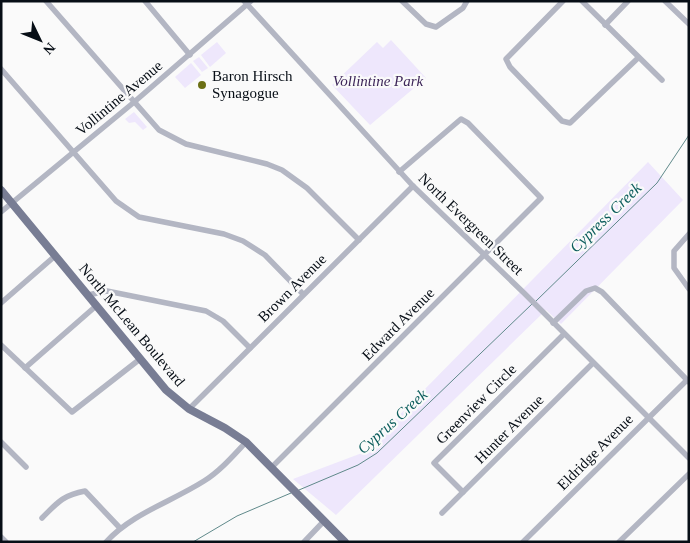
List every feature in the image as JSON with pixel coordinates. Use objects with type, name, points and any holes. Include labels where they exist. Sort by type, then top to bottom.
[{"type":"main road","name":"North McLean Boulevard","points":[[1,190],[166,390],[189,409],[225,428],[246,442],[345,542]]},
{"type":"street","points":[[46,1],[158,130],[177,141],[267,164],[294,177],[359,240]]},
{"type":"street","points":[[145,1],[190,55]]},
{"type":"street","points":[[402,1],[426,24],[436,27],[463,8],[467,1]]},
{"type":"street","points":[[563,1],[506,59],[510,67],[562,121],[570,123],[638,58]]},
{"type":"street","points":[[582,1],[662,80]]},
{"type":"street","points":[[605,24],[628,1]]},
{"type":"street","points":[[665,1],[689,24]]},
{"type":"street","name":"Vollintine Avenue","points":[[1,212],[190,55],[247,2]]},
{"type":"street","name":"North Evergreen Street","points":[[247,2],[413,186],[524,293],[689,458]]},
{"type":"street","points":[[1,68],[73,153],[116,200],[138,217],[224,234],[243,241],[265,255],[303,294]]},
{"type":"street","name":"Edward Avenue","points":[[271,468],[541,198],[468,123],[461,119],[400,172]]},
{"type":"street","name":"Brown Avenue","points":[[189,409],[413,186]]},
{"type":"street","points":[[689,234],[674,251],[674,268],[689,289]]},
{"type":"street","points":[[1,303],[55,256]]},
{"type":"street","points":[[554,323],[586,291],[594,288],[602,292],[688,381]]},
{"type":"street","points":[[88,295],[95,291],[107,291],[206,311],[223,321],[250,348]]},
{"type":"street","points":[[25,368],[96,306]]},
{"type":"street","name":"Greenview Circle","points":[[463,492],[434,462],[564,334]]},
{"type":"street","points":[[1,345],[72,412],[140,359]]},
{"type":"street","name":"Hunter Avenue","points":[[442,513],[593,363]]},
{"type":"street","name":"Eldridge Avenue","points":[[523,542],[647,417],[688,381]]},
{"type":"street","points":[[1,442],[26,467]]},
{"type":"street","points":[[106,542],[120,527],[206,480],[230,460],[246,442]]},
{"type":"street","points":[[618,542],[689,474]]},
{"type":"street","points":[[42,518],[60,500],[70,494],[85,490],[120,527]]},
{"type":"street","points":[[304,542],[324,521]]},
{"type":"street","points":[[1,537],[6,542]]},
{"type":"green space","name":"Vollintine Park","points":[[391,40],[426,78],[370,125],[332,85],[377,42],[383,48]]},
{"type":"green space","points":[[217,42],[226,53],[210,67],[201,55]]},
{"type":"green space","points":[[199,57],[208,68],[202,72],[193,61]]},
{"type":"green space","points":[[191,63],[201,75],[185,88],[175,77]]},
{"type":"green space","points":[[134,112],[147,127],[143,130],[135,122],[129,123],[125,119]]},
{"type":"green space","points":[[648,162],[683,200],[561,324],[546,310],[336,515],[293,479],[362,453]]},
{"type":"waterway","name":"Cypress Creek","points":[[535,302],[657,183],[689,135]]},
{"type":"waterway","name":"Cyprus Creek","points":[[299,490],[358,465],[377,453],[532,304]]},
{"type":"waterway","name":"Cyprus Creek","points":[[193,542],[237,516],[291,493]]},
{"type":"place","name":"Baron Hirsch Synagogue","points":[[202,85]]}]
